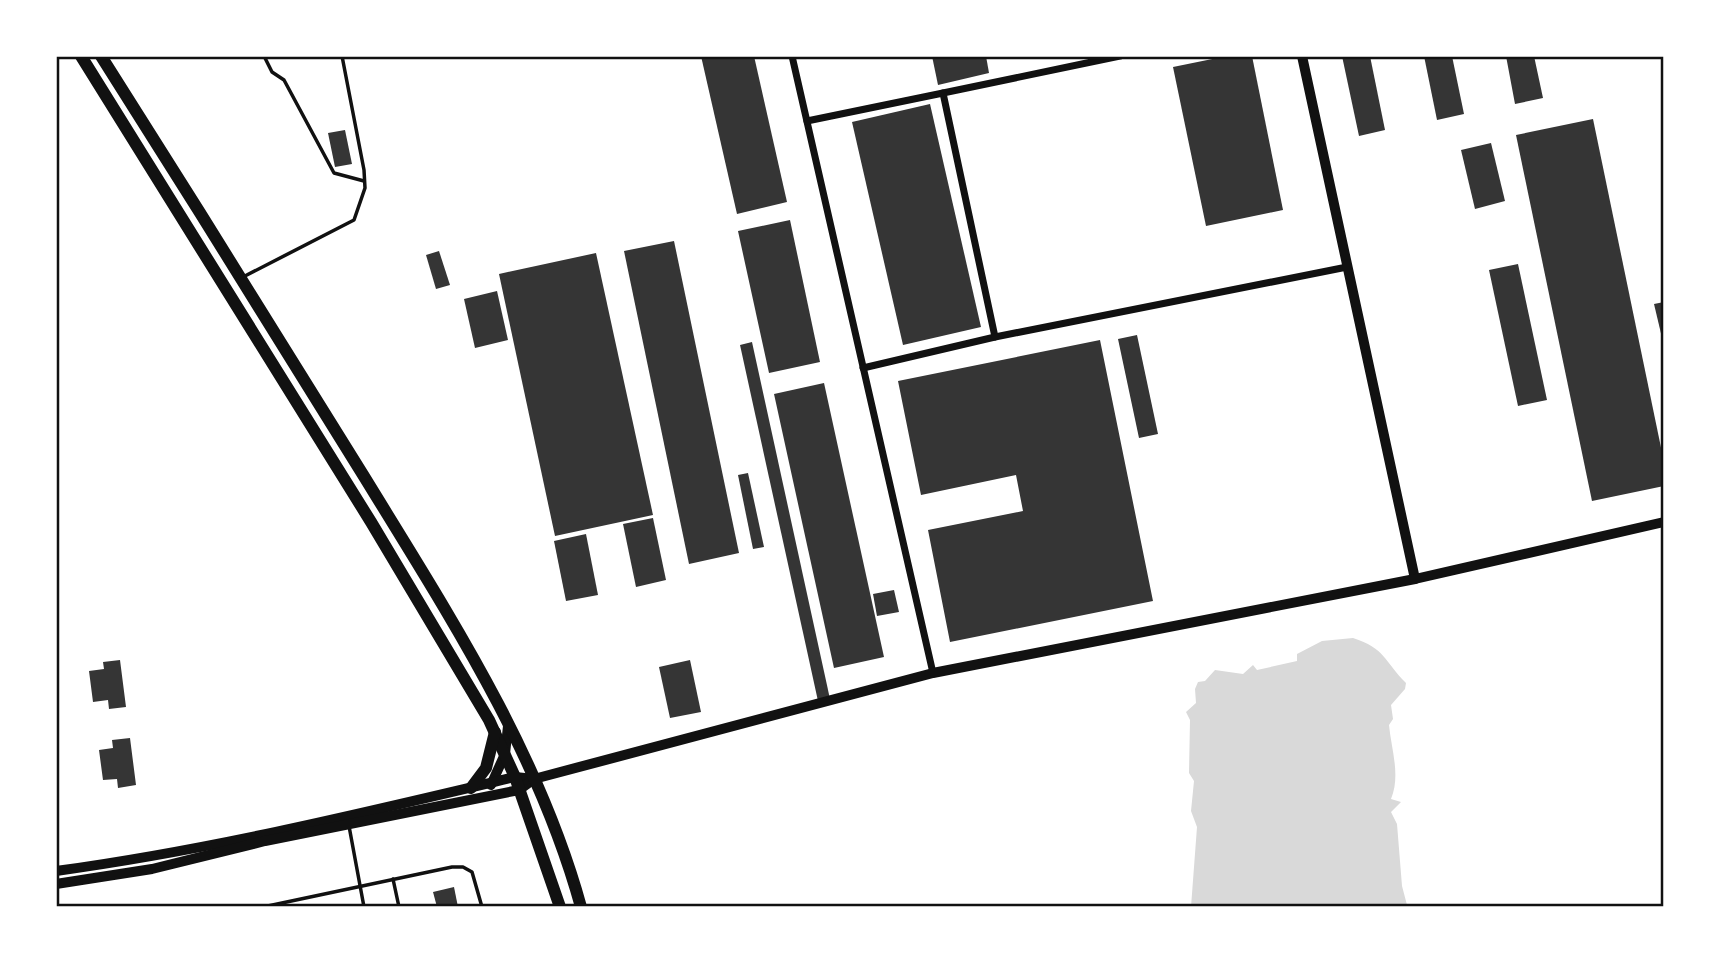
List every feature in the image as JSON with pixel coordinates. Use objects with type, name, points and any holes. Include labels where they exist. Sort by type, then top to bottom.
[{"type":"main road","points":[[81,56],[378,532],[495,732],[517,783],[560,907]]},
{"type":"main road","points":[[102,56],[396,529],[508,720],[534,779],[580,907]]},
{"type":"main road","points":[[473,793],[486,768],[495,732]]},
{"type":"street","points":[[792,56],[933,673]]},
{"type":"street","points":[[807,121],[1121,56]]},
{"type":"street","points":[[1302,56],[1415,579]]},
{"type":"street","points":[[943,93],[995,337]]},
{"type":"street","points":[[863,368],[995,337],[1347,267]]},
{"type":"street","points":[[56,884],[152,869],[534,779],[933,673],[1415,579],[1664,522]]},
{"type":"street","points":[[494,782],[505,754],[508,720]]},
{"type":"street","points":[[473,793],[494,782],[517,783]]},
{"type":"street","points":[[56,871],[348,821]]},
{"type":"lane","points":[[264,56],[272,72],[284,80],[334,173],[364,181]]},
{"type":"lane","points":[[241,277],[354,220],[361,205],[364,181],[342,56]]},
{"type":"lane","points":[[348,821],[364,907]]},
{"type":"lane","points":[[263,907],[463,867],[472,872],[482,907]]},
{"type":"lane","points":[[393,879],[399,907]]},
{"type":"lane","points":[[290,901],[290,907]]},
{"type":"shaded area","points":[[1353,638],[1378,651],[1406,683],[1405,689],[1391,705],[1393,719],[1389,725],[1395,771],[1391,799],[1401,802],[1391,812],[1397,824],[1402,886],[1407,905],[1191,907],[1197,827],[1191,811],[1194,781],[1189,773],[1190,720],[1186,712],[1196,703],[1195,689],[1198,682],[1205,681],[1215,670],[1243,674],[1253,665],[1257,670],[1297,661],[1297,654],[1322,641]]},
{"type":"building","points":[[701,56],[754,56],[787,202],[737,214]]},
{"type":"building","points":[[932,56],[986,56],[989,73],[938,85]]},
{"type":"building","points":[[1227,56],[1252,56],[1283,210],[1206,226],[1173,67]]},
{"type":"building","points":[[1342,56],[1370,56],[1385,130],[1359,136]]},
{"type":"building","points":[[1424,56],[1452,56],[1464,114],[1437,120]]},
{"type":"building","points":[[1506,56],[1534,56],[1543,98],[1515,104]]},
{"type":"building","points":[[930,104],[981,327],[903,345],[852,122]]},
{"type":"building","points":[[1593,119],[1664,462],[1664,486],[1592,501],[1516,135]]},
{"type":"building","points":[[345,130],[352,164],[335,167],[328,133]]},
{"type":"building","points":[[1491,143],[1505,201],[1475,209],[1461,150]]},
{"type":"building","points":[[790,220],[820,362],[769,373],[738,231]]},
{"type":"building","points":[[674,241],[739,553],[689,564],[624,251]]},
{"type":"building","points":[[439,251],[450,285],[436,289],[426,255]]},
{"type":"building","points":[[596,253],[653,515],[555,536],[499,274]]},
{"type":"building","points":[[1518,264],[1547,400],[1518,406],[1489,270]]},
{"type":"building","points":[[497,291],[508,340],[475,348],[464,299]]},
{"type":"building","points":[[1664,302],[1664,342],[1663,342],[1654,304]]},
{"type":"building","points":[[1137,335],[1158,434],[1139,438],[1118,339]]},
{"type":"building","points":[[1100,340],[1153,601],[950,642],[928,530],[1023,511],[1016,475],[921,495],[898,381]]},
{"type":"building","points":[[752,342],[830,699],[818,701],[740,345]]},
{"type":"building","points":[[824,383],[884,657],[834,668],[774,394]]},
{"type":"building","points":[[748,473],[764,547],[753,549],[738,475]]},
{"type":"building","points":[[653,518],[666,580],[636,587],[623,524]]},
{"type":"building","points":[[586,534],[598,595],[566,601],[554,541]]},
{"type":"building","points":[[894,590],[899,612],[877,616],[873,594]]},
{"type":"building","points":[[120,660],[126,707],[109,709],[108,700],[93,702],[89,671],[104,669],[103,662]]},
{"type":"building","points":[[690,660],[701,712],[670,718],[659,667]]},
{"type":"building","points":[[130,738],[136,785],[118,788],[117,779],[103,780],[99,750],[113,748],[112,740]]},
{"type":"building","points":[[454,887],[458,907],[437,907],[433,892]]}]
